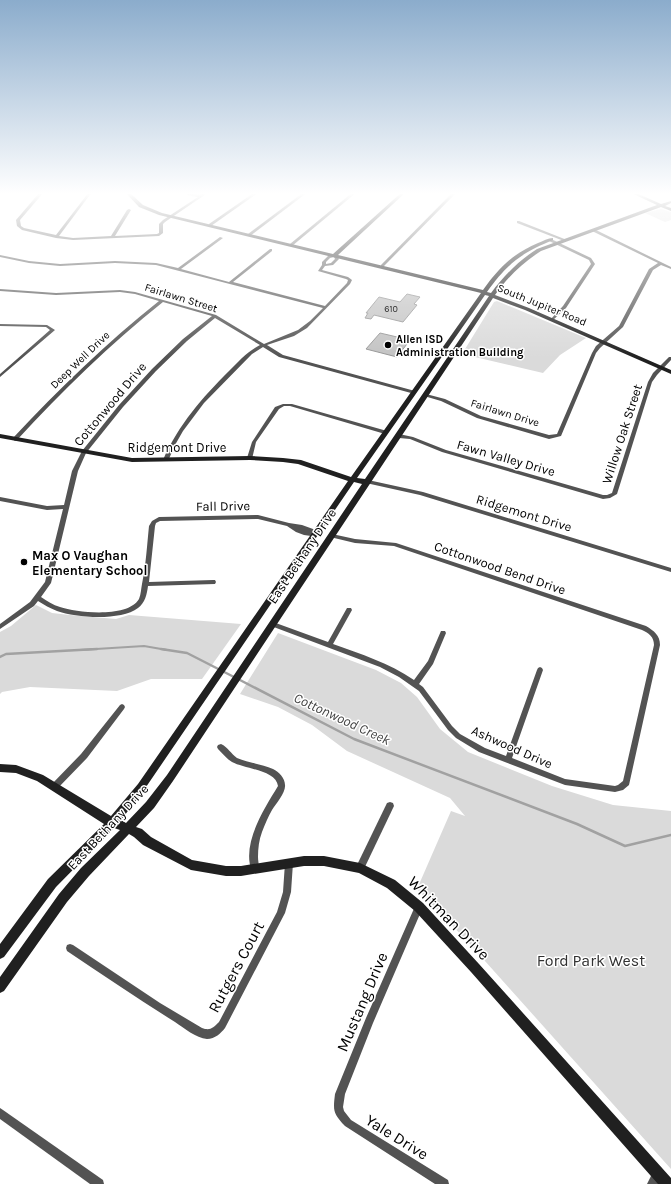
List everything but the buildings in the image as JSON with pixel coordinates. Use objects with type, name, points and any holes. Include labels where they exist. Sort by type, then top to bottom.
[{"type":"main road","name":"South Jupiter Road","points":[[301,247],[382,266],[493,295],[671,372]]},
{"type":"main road","points":[[335,255],[343,247]]},
{"type":"main road","name":"East Bethany Drive","points":[[0,953],[52,883],[113,822],[141,787],[385,432],[498,272],[513,258],[534,247]]},
{"type":"main road","name":"East Bethany Drive","points":[[0,987],[68,892],[85,872],[150,805],[170,778],[493,295],[517,265],[544,247]]},
{"type":"main road","points":[[525,251],[532,254]]},
{"type":"main road","points":[[450,340],[461,342]]},
{"type":"main road","points":[[413,392],[426,395]]},
{"type":"main road","points":[[385,432],[399,436]]},
{"type":"main road","name":"Ridgemont Drive","points":[[0,436],[132,460],[250,458],[283,460],[299,462],[353,480],[368,482]]},
{"type":"main road","points":[[315,534],[332,536]]},
{"type":"main road","name":"Whitman Drive","points":[[0,768],[26,772],[54,787],[103,818],[138,833],[147,840],[191,865],[226,872],[304,861],[324,861],[360,868],[391,884],[419,907],[475,968],[600,1110],[655,1179],[667,1184]]},
{"type":"street","points":[[179,269],[208,247]]},
{"type":"street","points":[[382,266],[400,247]]},
{"type":"street","points":[[552,320],[569,302],[593,264],[590,259],[570,247]]},
{"type":"street","points":[[629,247],[671,268]]},
{"type":"street","points":[[230,282],[271,250]]},
{"type":"street","points":[[166,460],[172,444],[204,400],[250,353],[262,346],[300,331],[311,323],[350,280],[322,272],[320,269],[329,257],[335,255],[337,259],[332,264],[324,265]]},
{"type":"street","points":[[0,256],[42,264],[132,262],[156,264],[325,307]]},
{"type":"street","points":[[604,342],[617,332],[624,322],[651,269],[661,263]]},
{"type":"street","name":"Fairlawn Street","points":[[0,290],[56,294],[120,291],[162,301],[215,316],[262,346],[281,356],[413,392]]},
{"type":"street","name":"Deep Well Drive","points":[[15,439],[81,369],[117,337],[162,301]]},
{"type":"street","name":"Cottonwood Drive","points":[[0,628],[21,613],[46,587],[49,580],[75,471],[84,452],[121,406],[154,370],[184,340],[215,316]]},
{"type":"street","points":[[0,325],[47,326],[53,330],[0,376]]},
{"type":"street","name":"Fairlawn Drive","points":[[426,395],[443,400],[479,417],[546,436],[556,436],[561,433],[594,353],[604,342]]},
{"type":"street","name":"Willow Oak Street","points":[[608,497],[614,494],[650,382],[654,374],[671,358]]},
{"type":"street","points":[[250,458],[254,442],[277,408],[283,405],[290,405],[385,432]]},
{"type":"street","name":"Fawn Valley Drive","points":[[399,436],[411,438],[494,466],[602,497],[608,497]]},
{"type":"street","name":"Ridgemont Drive","points":[[368,482],[421,493],[671,570]]},
{"type":"street","points":[[0,499],[47,508],[67,507]]},
{"type":"street","name":"Fall Drive","points":[[145,584],[152,526],[156,520],[162,518],[258,516],[289,525],[296,530],[308,534],[315,534]]},
{"type":"street","name":"Cottonwood Bend Drive","points":[[332,536],[355,541],[390,544],[406,548],[644,628],[656,637]]},
{"type":"street","points":[[37,598],[58,609],[71,612],[120,614],[132,610],[138,605],[142,600],[145,584],[213,582]]},
{"type":"street","points":[[329,645],[349,610]]},
{"type":"street","name":"Ashwood Drive","points":[[273,624],[382,664],[401,674],[421,689],[450,728],[458,736],[482,750],[565,782],[616,789],[623,786],[627,779],[657,645],[656,637]]},
{"type":"street","points":[[415,684],[431,662],[443,633]]},
{"type":"street","points":[[508,760],[540,670]]},
{"type":"street","points":[[54,787],[84,756],[122,707]]},
{"type":"street","points":[[221,747],[234,760],[257,766],[278,775],[282,782],[282,787],[261,822],[252,860],[254,869]]},
{"type":"street","points":[[360,868],[390,806]]},
{"type":"street","name":"Rutgers Court","points":[[70,948],[157,1006],[204,1035],[210,1035],[216,1032],[222,1025],[281,913],[287,892],[289,863]]},
{"type":"street","name":"Mustang Drive","points":[[339,1110],[338,1100],[340,1094],[419,907]]},
{"type":"street","name":"Yale Drive","points":[[339,1110],[343,1119],[348,1123],[444,1184]]},
{"type":"street","points":[[0,1113],[99,1184]]},
{"type":"green space","points":[[497,301],[586,338],[560,355],[543,373],[462,354],[494,302]]},
{"type":"green space","points":[[36,605],[52,613],[70,615],[116,619],[129,615],[241,624],[202,679],[151,679],[117,691],[30,687],[2,692],[0,694],[0,632],[11,626]]},
{"type":"green space","name":"Ford Park West","points":[[278,633],[376,670],[401,683],[417,697],[440,729],[468,752],[552,786],[613,805],[671,811],[671,1169],[468,942],[417,889],[451,811],[465,816],[450,798],[347,751],[312,725],[278,707],[240,694]]},
{"type":"waterway","name":"Cottonwood Creek","points":[[89,649],[144,646],[163,649]]},
{"type":"waterway","name":"Cottonwood Creek","points":[[0,657],[6,654],[89,649]]},
{"type":"waterway","name":"Cottonwood Creek","points":[[80,650],[89,649]]},
{"type":"waterway","name":"Cottonwood Creek","points":[[89,649],[97,649]]},
{"type":"waterway","name":"Cottonwood Creek","points":[[163,649],[187,653],[234,677]]},
{"type":"waterway","name":"Cottonwood Creek","points":[[238,679],[354,739],[577,824],[625,846],[671,835]]},
{"type":"place","name":"Allen ISD Administration Building","points":[[388,345]]},
{"type":"place","name":"Max O Vaughan Elementary School","points":[[24,562]]}]
